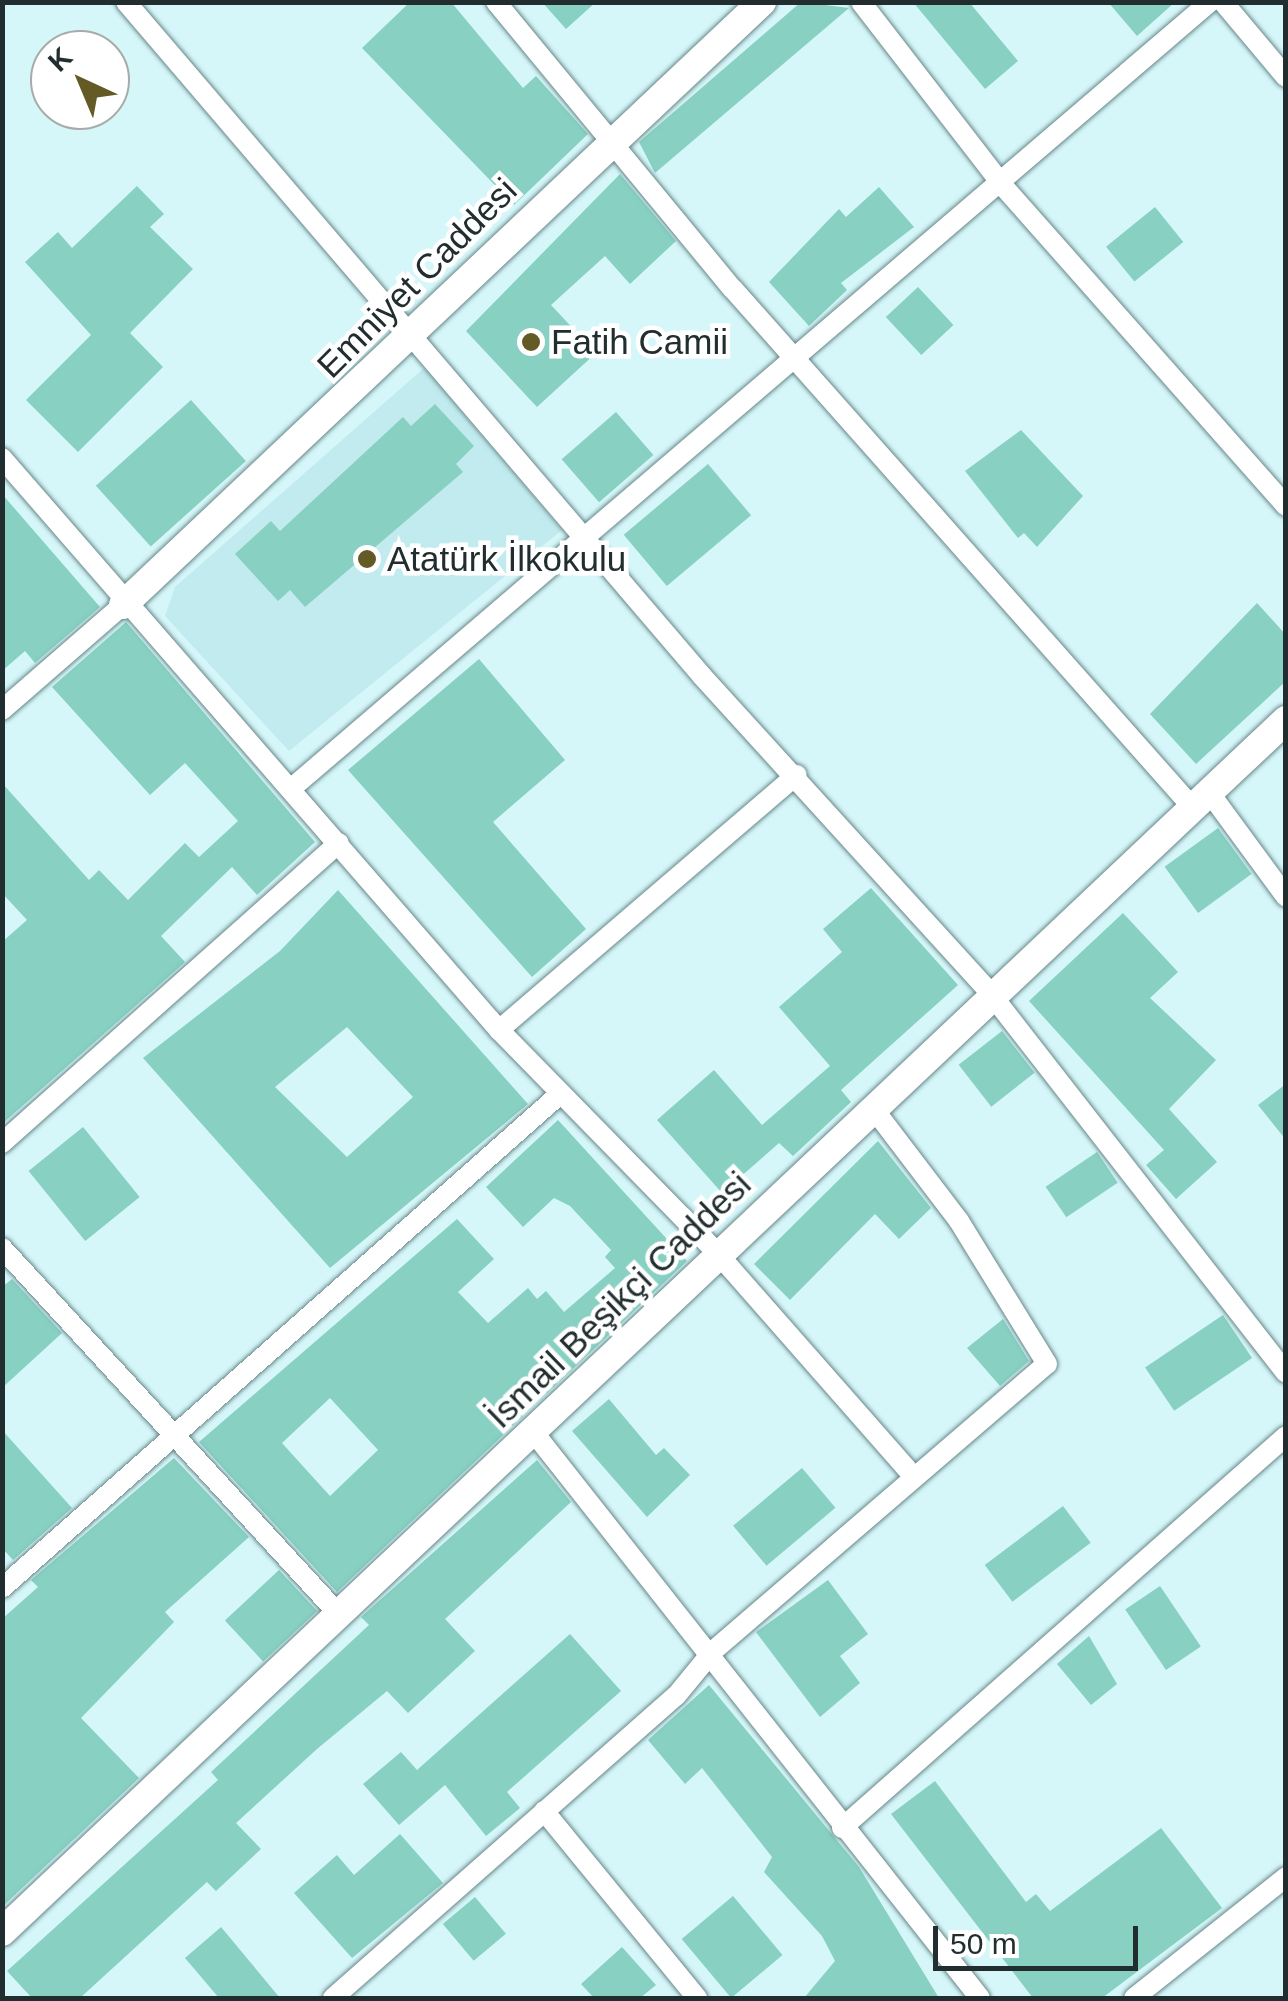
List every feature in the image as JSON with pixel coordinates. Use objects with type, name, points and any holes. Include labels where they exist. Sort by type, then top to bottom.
[{"type":"street","points":[[126,2],[991,994],[1286,1373]]},
{"type":"street","points":[[496,2],[797,361],[1202,800],[1286,898]]},
{"type":"street","name":"Emniyet Caddesi","points":[[123,606],[418,336],[609,140],[762,2]]},
{"type":"street","points":[[861,2],[1004,187],[1286,506]]},
{"type":"street","points":[[293,787],[586,532],[797,361],[1221,5],[1252,2]]},
{"type":"street","points":[[1221,5],[1286,77]]},
{"type":"street","points":[[2,458],[123,606],[293,787],[499,1030],[718,1255],[913,1476]]},
{"type":"street","points":[[2,710],[123,606]]},
{"type":"street","name":"İsmail Beşikçi Caddesi","points":[[2,1932],[535,1434],[991,994],[1286,720]]},
{"type":"street","points":[[499,1030],[797,775]]},
{"type":"street","points":[[2,1143],[339,843]]},
{"type":"street","points":[[2,1588],[560,1094]]},
{"type":"street","points":[[333,1998],[544,1811],[713,1651],[1048,1364],[1048,1352],[873,1108]]},
{"type":"street","points":[[2,1248],[339,1615]]},
{"type":"street","points":[[535,1434],[713,1651],[842,1828],[980,1998]]},
{"type":"street","points":[[842,1828],[1286,1436]]},
{"type":"street","points":[[544,1811],[697,1998]]},
{"type":"street","points":[[1134,1998],[1286,1877]]},
{"type":"shaded area","name":"Atatürk İlkokulu","points":[[424,368],[562,530],[289,751],[165,616],[175,587]]},
{"type":"building","points":[[410,2],[451,2],[523,88],[536,76],[588,134],[514,205],[362,48]]},
{"type":"building","points":[[542,2],[596,2],[566,29]]},
{"type":"building","points":[[801,2],[849,8],[655,173],[639,142]]},
{"type":"building","points":[[913,2],[969,2],[1018,61],[985,89]]},
{"type":"building","points":[[1108,2],[1175,2],[1137,36]]},
{"type":"building","points":[[620,174],[676,241],[630,284],[605,256],[551,305],[596,353],[537,407],[466,331]]},
{"type":"building","points":[[137,186],[164,214],[150,227],[193,269],[130,333],[163,367],[78,452],[26,400],[91,335],[25,262],[58,232],[72,248]]},
{"type":"building","points":[[879,187],[914,227],[841,283],[847,290],[809,326],[769,282],[839,209],[846,217]]},
{"type":"building","points":[[1155,207],[1183,242],[1134,282],[1106,247]]},
{"type":"building","points":[[918,287],[953,325],[921,355],[886,317]]},
{"type":"building","points":[[191,400],[246,461],[151,547],[96,486]]},
{"type":"building","points":[[435,404],[474,446],[456,464],[463,472],[305,607],[290,590],[278,601],[235,554],[271,521],[280,531],[403,417],[411,426]]},
{"type":"building","points":[[616,412],[653,455],[599,502],[562,459]]},
{"type":"building","points":[[1021,430],[1083,496],[1037,547],[1024,533],[1018,538],[965,471]]},
{"type":"building","points":[[708,464],[751,515],[667,586],[624,535]]},
{"type":"building","points":[[2,494],[100,607],[35,663],[25,651],[2,671]]},
{"type":"building","points":[[1257,603],[1286,635],[1286,681],[1196,764],[1150,714]]},
{"type":"building","points":[[126,622],[315,842],[257,895],[232,867],[161,936],[185,962],[2,1124],[2,942],[27,920],[2,893],[2,783],[89,880],[99,870],[128,900],[185,843],[199,857],[238,821],[185,763],[150,795],[52,687]]},
{"type":"building","points":[[479,659],[565,760],[493,822],[586,929],[532,977],[348,770]]},
{"type":"building","points":[[1218,828],[1252,874],[1198,913],[1165,867]]},
{"type":"building","points":[[871,888],[958,985],[841,1090],[851,1102],[793,1156],[779,1143],[722,1193],[657,1120],[714,1070],[762,1125],[830,1066],[779,1007],[842,952],[823,929]]},
{"type":"building","points":[[338,890],[528,1104],[330,1268],[143,1058],[280,951]],"holes":[[[347,1027],[413,1097],[347,1157],[275,1087]]]},
{"type":"building","points":[[1123,913],[1178,972],[1150,998],[1216,1060],[1169,1109],[1217,1162],[1176,1199],[1146,1165],[1164,1150],[1029,1001]]},
{"type":"building","points":[[1002,1031],[1035,1073],[991,1107],[959,1065]]},
{"type":"building","points":[[1286,1084],[1286,1140],[1258,1105]]},
{"type":"building","points":[[558,1120],[687,1261],[337,1592],[199,1442],[457,1219],[494,1259],[458,1292],[488,1323],[528,1288],[537,1299],[546,1291],[564,1312],[615,1268],[605,1257],[611,1250],[570,1206],[554,1198],[523,1227],[486,1187]],"holes":[[[330,1398],[378,1450],[330,1496],[282,1443]]]},
{"type":"building","points":[[83,1127],[140,1197],[85,1241],[29,1171]]},
{"type":"building","points":[[878,1141],[931,1208],[899,1239],[875,1214],[790,1300],[754,1264]]},
{"type":"building","points":[[1097,1152],[1118,1183],[1066,1217],[1046,1187]]},
{"type":"building","points":[[12,1279],[62,1333],[2,1388],[2,1287]]},
{"type":"building","points":[[1223,1315],[1252,1358],[1174,1411],[1145,1368]]},
{"type":"building","points":[[1003,1319],[1029,1361],[1000,1386],[967,1348]]},
{"type":"building","points":[[609,1399],[656,1455],[664,1448],[690,1475],[647,1517],[572,1431]]},
{"type":"building","points":[[2,1430],[72,1508],[13,1560],[2,1548]]},
{"type":"building","points":[[174,1458],[249,1537],[165,1612],[174,1622],[81,1718],[139,1778],[2,1907],[2,1619],[38,1587],[31,1580]]},
{"type":"building","points":[[537,1460],[571,1502],[445,1619],[475,1651],[408,1713],[387,1691],[317,1749],[236,1823],[261,1849],[216,1891],[207,1882],[80,1998],[32,1998],[7,1971],[218,1780],[211,1772],[369,1625],[361,1617]]},
{"type":"building","points":[[802,1468],[835,1508],[766,1566],[733,1526]]},
{"type":"building","points":[[1063,1506],[1091,1543],[1012,1602],[985,1565]]},
{"type":"building","points":[[279,1570],[317,1611],[263,1661],[225,1620]]},
{"type":"building","points":[[828,1580],[868,1634],[840,1656],[860,1683],[820,1717],[756,1632]]},
{"type":"building","points":[[1160,1586],[1201,1647],[1166,1670],[1125,1609]]},
{"type":"building","points":[[570,1634],[621,1691],[507,1792],[520,1808],[486,1836],[445,1785],[399,1825],[363,1784],[401,1752],[417,1770]]},
{"type":"building","points":[[1089,1636],[1117,1684],[1091,1705],[1057,1664]]},
{"type":"building","points":[[709,1685],[859,1867],[939,1998],[804,1998],[835,1961],[822,1936],[764,1872],[772,1857],[702,1768],[685,1784],[648,1740]]},
{"type":"building","points":[[935,1781],[1026,1902],[1036,1894],[1050,1911],[1161,1828],[1222,1908],[1102,1998],[1033,1998],[891,1814]]},
{"type":"building","points":[[400,1834],[443,1883],[352,1958],[294,1893],[337,1855],[354,1875]]},
{"type":"building","points":[[733,1896],[782,1955],[731,1998],[682,1939]]},
{"type":"building","points":[[475,1897],[506,1934],[474,1961],[443,1924]]},
{"type":"building","points":[[221,1927],[280,1998],[219,1998],[185,1958]]},
{"type":"building","points":[[622,1947],[656,1985],[640,1998],[594,1998],[581,1984]]},
{"type":"place","name":"Fatih Camii","points":[[531,342]]},
{"type":"place","name":"Atatürk İlkokulu","points":[[367,559]]}]
